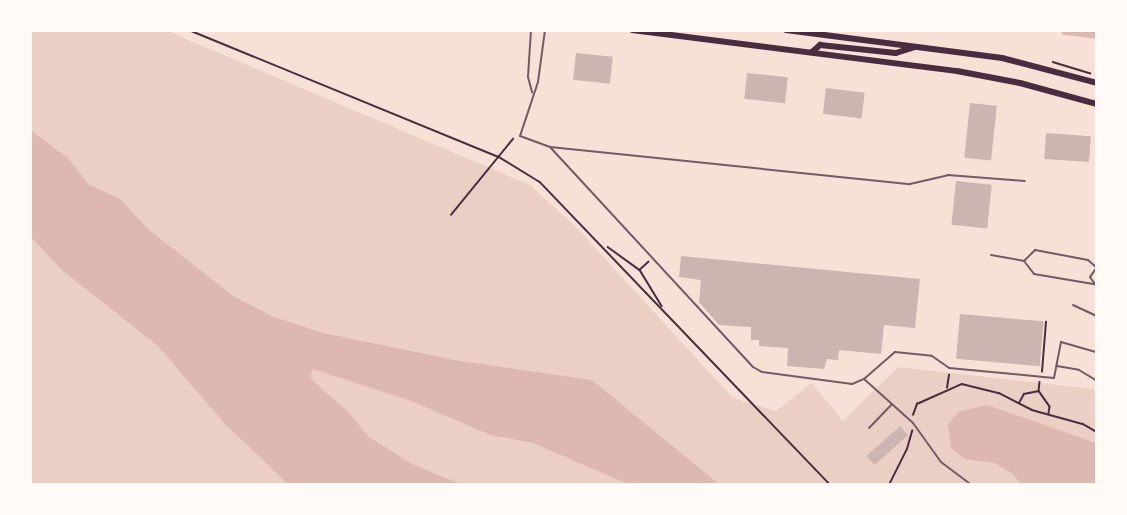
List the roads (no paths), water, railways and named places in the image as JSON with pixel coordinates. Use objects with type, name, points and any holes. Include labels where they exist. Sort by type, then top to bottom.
[{"type":"main road","points":[[632,30],[980,75],[1097,104]]},
{"type":"main road","points":[[786,30],[1024,63],[1097,83]]},
{"type":"main road","points":[[812,52],[820,45],[896,53],[916,47]]},
{"type":"lane","points":[[531,30],[528,77],[532,92]]},
{"type":"lane","points":[[545,30],[538,82],[532,92],[520,136],[550,147],[910,184],[948,175],[1025,181]]},
{"type":"lane","points":[[550,147],[753,367],[762,372],[842,385],[864,379],[895,352],[932,356],[949,368],[1054,378],[1061,342],[1097,351]]},
{"type":"lane","points":[[1024,261],[1035,250],[1088,260],[1097,267],[1091,273],[1093,284]]},
{"type":"lane","points":[[991,255],[1024,261],[1034,274],[1093,284],[1097,287]]},
{"type":"lane","points":[[1073,305],[1097,316]]},
{"type":"lane","points":[[1057,366],[1079,370],[1097,381]]},
{"type":"lane","points":[[864,379],[913,423],[941,462],[972,485]]},
{"type":"lane","points":[[869,428],[892,404]]},
{"type":"waterway","points":[[1065,30],[1097,34]]}]
